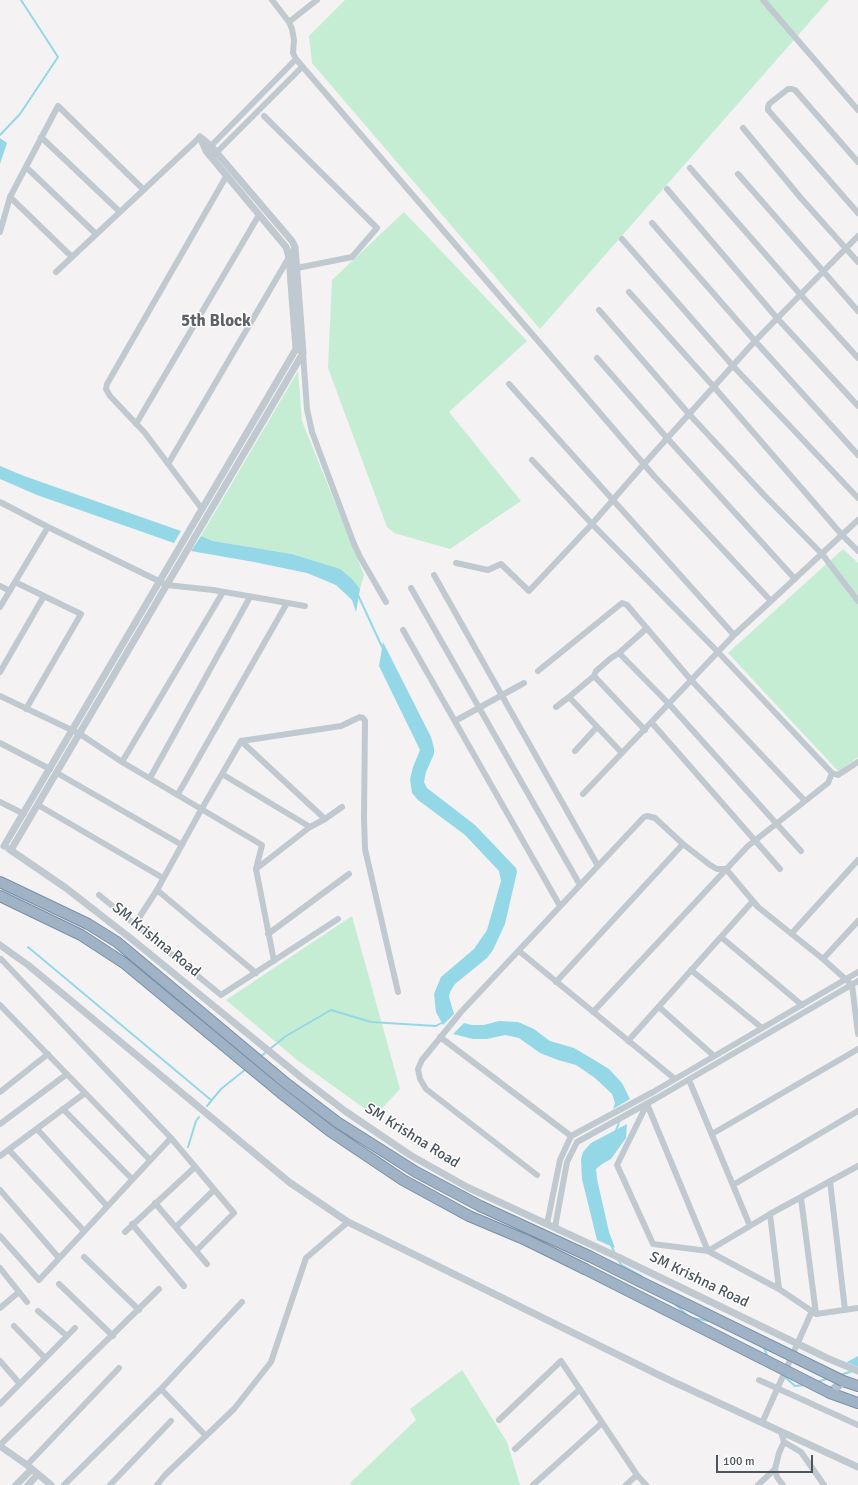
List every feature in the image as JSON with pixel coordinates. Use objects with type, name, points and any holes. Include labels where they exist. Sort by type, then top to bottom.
[{"type":"highway","name":"SM Krishna Road","points":[[0,882],[88,924],[117,942],[287,1084],[337,1122],[416,1172],[480,1206],[589,1256],[640,1282],[858,1386]]},
{"type":"highway","points":[[0,896],[81,935],[109,952],[281,1093],[330,1131],[403,1180],[469,1216],[526,1240],[830,1392],[858,1403]]},
{"type":"main road","points":[[830,1392],[843,1380]]},
{"type":"street","points":[[272,0],[289,22],[294,40],[293,53],[296,60],[644,464],[771,601]]},
{"type":"street","points":[[289,22],[317,0]]},
{"type":"street","points":[[763,0],[858,109]]},
{"type":"street","points":[[209,148],[296,60]]},
{"type":"street","points":[[214,155],[302,67]]},
{"type":"street","points":[[858,162],[795,90],[788,90],[769,104],[768,110],[858,213]]},
{"type":"street","points":[[0,232],[10,197],[58,106],[144,190]]},
{"type":"street","points":[[264,116],[377,228],[352,257],[297,268]]},
{"type":"street","points":[[743,128],[800,197],[858,262]]},
{"type":"street","points":[[56,272],[200,137],[258,215],[286,247],[289,257],[307,409],[312,432],[354,544],[386,602]]},
{"type":"street","points":[[41,138],[120,212]]},
{"type":"street","points":[[2,845],[24,814],[72,730],[163,583],[300,351],[297,268],[295,248],[292,241],[214,155]]},
{"type":"street","points":[[26,167],[96,234]]},
{"type":"street","points":[[690,168],[858,358]]},
{"type":"street","points":[[738,174],[858,311]]},
{"type":"street","points":[[202,509],[136,424],[110,396],[106,389],[107,384],[227,175]]},
{"type":"street","points":[[667,189],[777,318],[858,406]]},
{"type":"street","points":[[10,197],[72,257]]},
{"type":"street","points":[[136,424],[258,215]]},
{"type":"street","points":[[652,223],[755,341],[858,455]]},
{"type":"street","points":[[456,562],[488,570],[501,564],[529,590],[592,524],[755,341],[858,236]]},
{"type":"street","points":[[622,239],[733,366],[858,498]]},
{"type":"street","points":[[168,464],[295,248]]},
{"type":"street","points":[[629,292],[714,387],[842,535],[858,551]]},
{"type":"street","points":[[599,310],[689,414],[822,554],[858,601]]},
{"type":"street","points":[[11,850],[80,734],[202,509],[300,351]]},
{"type":"street","points":[[597,358],[667,438],[795,579]]},
{"type":"street","points":[[509,384],[734,635]]},
{"type":"street","points":[[532,460],[592,524],[718,652],[832,773],[838,775],[858,762]]},
{"type":"street","points":[[0,502],[163,583],[305,606]]},
{"type":"street","points":[[583,794],[734,635],[858,520]]},
{"type":"street","points":[[0,607],[48,527]]},
{"type":"street","points":[[434,575],[598,866]]},
{"type":"street","points":[[15,582],[81,614],[26,709]]},
{"type":"street","points":[[0,586],[10,591]]},
{"type":"street","points":[[411,588],[580,885]]},
{"type":"street","points":[[122,762],[223,592]]},
{"type":"street","points":[[0,672],[44,596]]},
{"type":"street","points":[[150,778],[250,597]]},
{"type":"street","points":[[178,794],[287,603]]},
{"type":"street","points":[[538,671],[622,603],[630,608],[691,680],[805,801]]},
{"type":"street","points":[[556,707],[594,676],[596,671],[647,628]]},
{"type":"street","points":[[403,630],[560,906]]},
{"type":"street","points":[[619,653],[670,704],[801,851]]},
{"type":"street","points":[[594,676],[645,730]]},
{"type":"street","points":[[455,721],[524,683]]},
{"type":"street","points":[[0,696],[80,734],[122,762],[262,845],[256,869],[274,961]]},
{"type":"street","points":[[569,697],[622,753]]},
{"type":"street","points":[[241,741],[341,726],[360,717],[365,721],[365,849],[398,992]]},
{"type":"street","points":[[652,723],[780,869]]},
{"type":"street","points":[[575,750],[597,727]]},
{"type":"street","points":[[135,924],[157,890],[162,878],[241,741]]},
{"type":"street","points":[[241,741],[325,819]]},
{"type":"street","points":[[0,743],[50,769]]},
{"type":"street","points":[[57,773],[182,845]]},
{"type":"street","points":[[593,1012],[726,869],[755,840],[828,783],[832,773]]},
{"type":"street","points":[[222,774],[310,827]]},
{"type":"street","points":[[0,802],[24,814]]},
{"type":"street","points":[[38,805],[162,878]]},
{"type":"street","points":[[256,869],[310,827],[342,807]]},
{"type":"street","points":[[537,1175],[426,1089],[420,1079],[418,1069],[422,1060],[461,1012],[644,817],[647,816],[655,818],[683,844],[710,865],[717,869],[726,869],[758,907],[824,959],[852,984],[858,1034]]},
{"type":"street","points":[[556,982],[683,844]]},
{"type":"street","name":"SM Krishna Road","points":[[2,845],[66,888],[302,1078],[345,1111],[410,1155],[467,1187],[555,1227],[827,1358],[858,1371]]},
{"type":"street","points":[[792,933],[858,860]]},
{"type":"street","points":[[268,934],[349,874]]},
{"type":"street","points":[[157,890],[256,973]]},
{"type":"street","points":[[99,895],[222,995],[338,919]]},
{"type":"street","points":[[628,1041],[753,901]]},
{"type":"street","points":[[824,959],[858,921]]},
{"type":"street","points":[[721,937],[802,1005]]},
{"type":"street","points":[[0,945],[28,965],[289,1182],[348,1222],[665,1378],[858,1467]]},
{"type":"street","points":[[518,952],[674,1079]]},
{"type":"street","points":[[0,960],[1,959],[170,1138],[234,1213],[196,1251]]},
{"type":"street","points":[[691,970],[762,1028]]},
{"type":"street","points":[[547,1224],[560,1160],[571,1136],[654,1092],[858,972]]},
{"type":"street","points":[[555,1227],[567,1162],[577,1142],[689,1080],[858,981]]},
{"type":"street","points":[[0,1005],[150,1160]]},
{"type":"street","points":[[659,1007],[714,1056]]},
{"type":"street","points":[[440,1037],[571,1136]]},
{"type":"street","points":[[712,1134],[858,1049]]},
{"type":"street","points":[[0,1092],[48,1054]]},
{"type":"street","points":[[0,1124],[67,1074]]},
{"type":"street","points":[[689,1080],[750,1226]]},
{"type":"street","points":[[654,1092],[617,1165],[653,1244],[708,1251],[779,1289],[814,1312],[858,1308]]},
{"type":"street","points":[[0,1156],[85,1093]]},
{"type":"street","points":[[647,1104],[708,1251]]},
{"type":"street","points":[[63,1110],[132,1179]]},
{"type":"street","points":[[733,1185],[858,1111]]},
{"type":"street","points":[[37,1129],[107,1206]]},
{"type":"street","points":[[1,1238],[38,1280],[170,1138]]},
{"type":"street","points":[[8,1150],[84,1231]]},
{"type":"street","points":[[708,1251],[770,1214],[858,1166]]},
{"type":"street","points":[[124,1232],[195,1167]]},
{"type":"street","points":[[830,1181],[845,1310]]},
{"type":"street","points":[[0,1190],[59,1258]]},
{"type":"street","points":[[176,1227],[214,1190]]},
{"type":"street","points":[[762,1423],[814,1312],[800,1198]]},
{"type":"street","points":[[155,1203],[207,1264]]},
{"type":"street","points":[[770,1214],[779,1289]]},
{"type":"street","points":[[158,1485],[165,1475],[234,1409],[272,1362],[306,1258],[348,1222]]},
{"type":"street","points":[[132,1224],[184,1286]]},
{"type":"street","points":[[84,1257],[139,1310]]},
{"type":"street","points":[[0,1268],[27,1302]]},
{"type":"street","points":[[59,1284],[113,1336]]},
{"type":"street","points":[[51,1485],[0,1446],[160,1289]]},
{"type":"street","points":[[0,1308],[19,1292]]},
{"type":"street","points":[[64,1485],[161,1389],[242,1302]]},
{"type":"street","points":[[38,1312],[67,1336]]},
{"type":"street","points":[[14,1326],[45,1358]]},
{"type":"street","points":[[0,1404],[75,1328]]},
{"type":"street","points":[[0,1361],[20,1384]]},
{"type":"street","points":[[499,1420],[561,1361],[637,1475],[646,1485]]},
{"type":"street","points":[[16,1485],[29,1467],[119,1368]]},
{"type":"street","points":[[759,1380],[858,1425]]},
{"type":"street","points":[[161,1389],[206,1436]]},
{"type":"street","points":[[515,1449],[580,1389]]},
{"type":"street","points":[[110,1485],[171,1421]]},
{"type":"street","points":[[533,1485],[602,1423]]},
{"type":"street","points":[[781,1432],[784,1442],[779,1453],[775,1469],[777,1477],[783,1485]]},
{"type":"street","points":[[784,1442],[801,1452],[824,1485]]},
{"type":"street","points":[[758,1485],[775,1469]]},
{"type":"street","points":[[28,1485],[38,1474]]},
{"type":"street","points":[[626,1485],[637,1475]]},
{"type":"green space","points":[[345,0],[829,0],[540,329],[312,63],[309,36]]},
{"type":"green space","points":[[404,212],[527,341],[449,412],[521,501],[450,549],[394,533],[387,527],[328,368],[332,280]]},
{"type":"green space","points":[[298,371],[302,421],[364,575],[360,589],[353,580],[316,562],[292,554],[213,541],[201,536]]},
{"type":"green space","points":[[843,549],[858,563],[858,757],[839,772],[728,653]]},
{"type":"green space","points":[[352,916],[400,1089],[375,1116],[297,1060],[226,1000]]},
{"type":"green space","points":[[462,1370],[507,1442],[520,1485],[352,1485],[350,1483],[416,1420],[410,1409]]},
{"type":"water","points":[[0,138],[7,143],[0,164]]},
{"type":"water","points":[[0,466],[24,476],[181,531],[174,543],[37,495],[0,479]]},
{"type":"water","points":[[201,536],[213,541],[292,554],[340,569],[353,580],[360,589],[356,612],[352,600],[336,585],[307,573],[191,551]]},
{"type":"water","points":[[383,642],[431,737],[434,754],[426,772],[424,782],[427,788],[475,825],[516,868],[517,872],[505,924],[493,950],[487,958],[455,984],[449,997],[454,1014],[443,1025],[436,1012],[434,994],[441,977],[474,949],[487,930],[501,881],[499,871],[465,835],[418,800],[412,793],[410,779],[420,750],[379,666]]},
{"type":"water","points":[[499,1021],[518,1022],[534,1029],[550,1041],[574,1048],[596,1061],[609,1069],[622,1083],[630,1099],[613,1109],[615,1103],[612,1094],[595,1078],[576,1065],[540,1053],[519,1038],[505,1035],[487,1039],[473,1039],[453,1034],[464,1023],[484,1025]]},
{"type":"water","points":[[627,1124],[626,1138],[611,1159],[596,1169],[609,1232],[615,1248],[597,1240],[582,1179],[581,1159],[583,1152],[591,1143]]},
{"type":"water","points":[[858,1356],[858,1367],[846,1362],[847,1362]]},
{"type":"waterway","points":[[0,135],[20,114],[58,57],[21,0]]},
{"type":"waterway","points":[[358,595],[383,649]]},
{"type":"waterway","points":[[28,947],[211,1100]]},
{"type":"waterway","points":[[260,1057],[286,1036],[331,1010],[371,1022],[436,1026],[443,1022]]},
{"type":"waterway","points":[[207,1106],[221,1089],[246,1069]]},
{"type":"waterway","points":[[188,1147],[196,1121],[199,1117]]},
{"type":"waterway","points":[[615,1133],[620,1120]]},
{"type":"waterway","points":[[611,1245],[615,1254]]},
{"type":"waterway","points":[[618,1259],[621,1265],[641,1276]]},
{"type":"waterway","points":[[675,1304],[688,1316]]},
{"type":"waterway","points":[[692,1318],[709,1321]]},
{"type":"waterway","points":[[763,1346],[768,1357]]},
{"type":"waterway","points":[[840,1375],[853,1371]]},
{"type":"waterway","points":[[785,1377],[795,1386],[805,1385]]},
{"type":"waterway","points":[[817,1382],[830,1378]]},
{"type":"district","name":"5th Block","points":[[216,322]]}]
